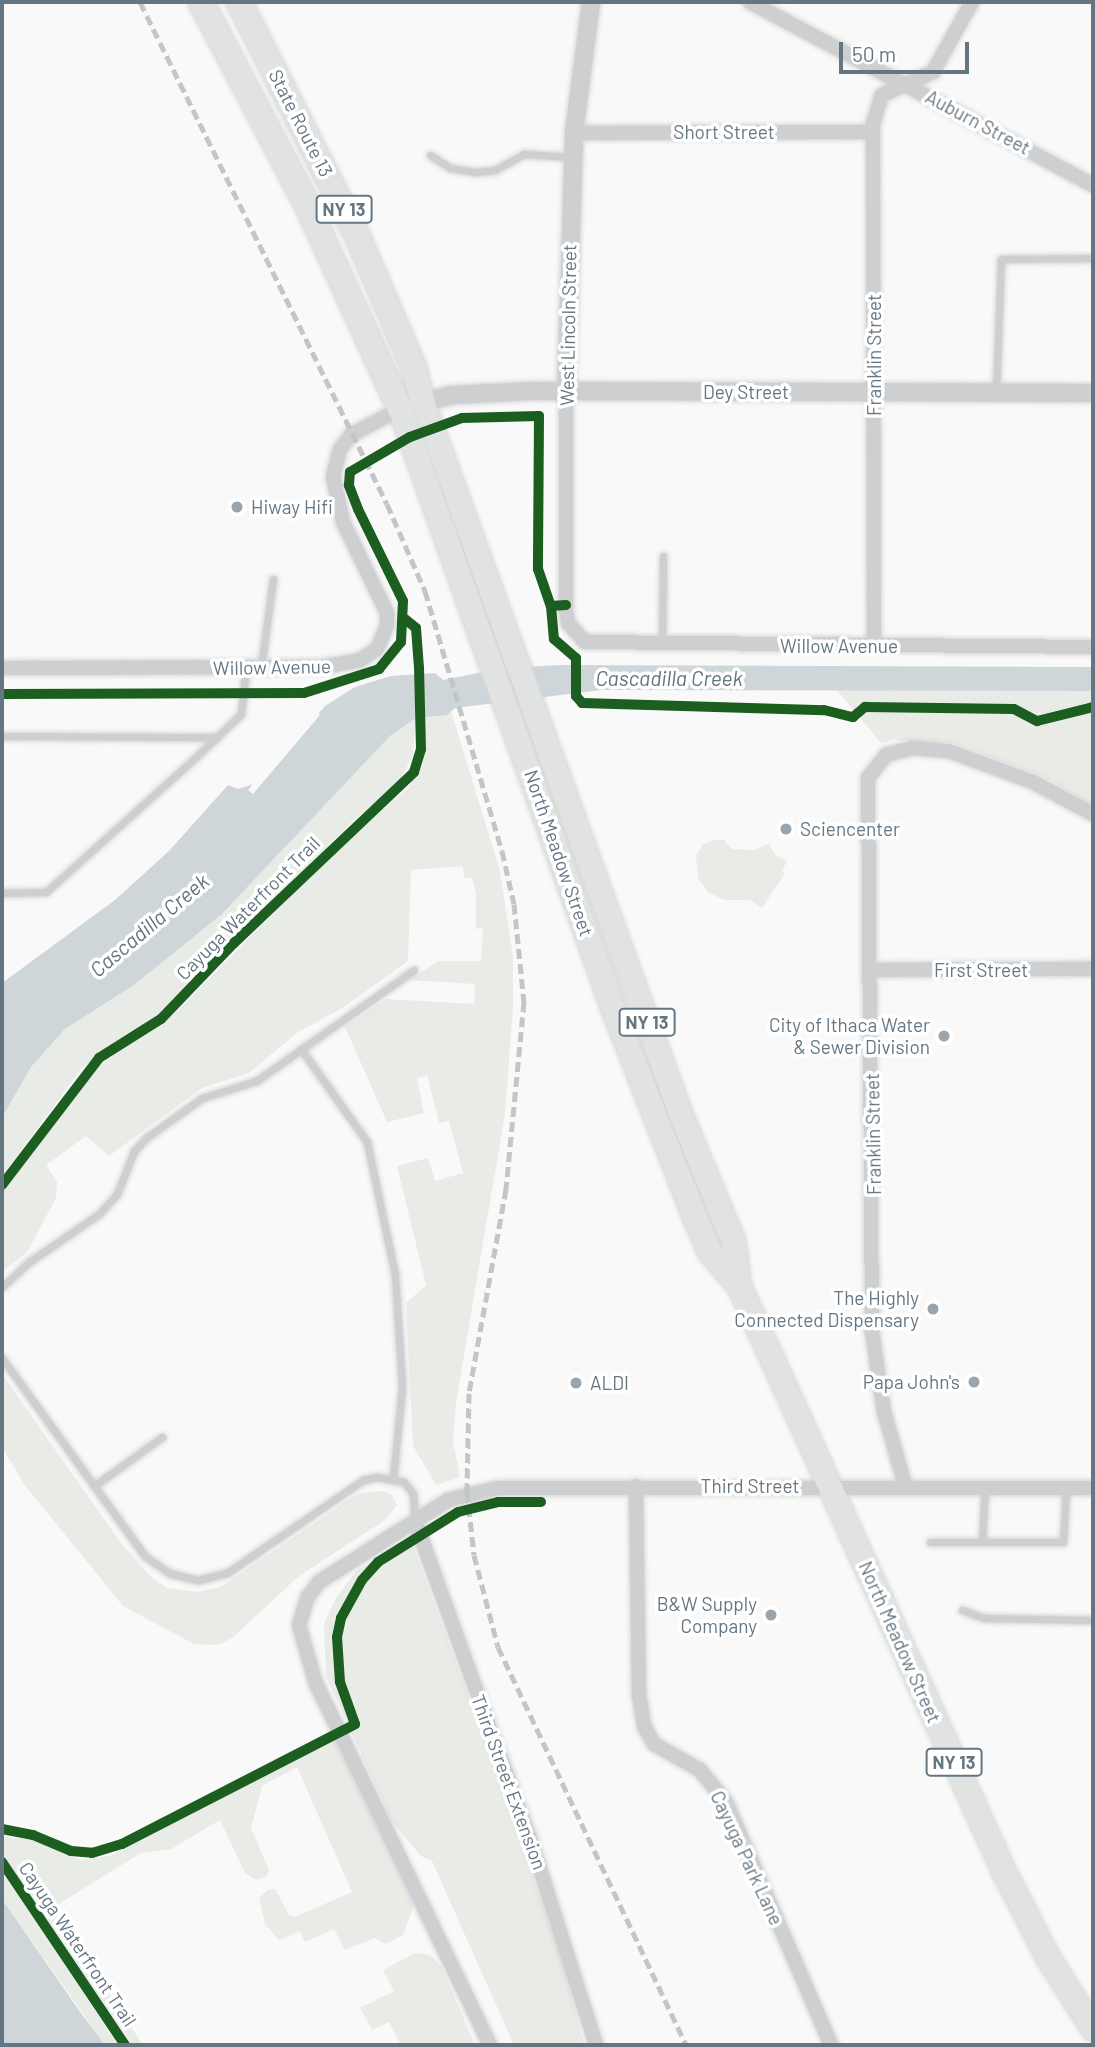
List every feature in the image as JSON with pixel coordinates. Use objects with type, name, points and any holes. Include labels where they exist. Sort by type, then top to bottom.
[{"type":"highway","name":"NY 13","points":[[201,2],[411,405]]},
{"type":"highway","name":"State Route 13","points":[[239,2],[353,229],[410,358],[411,405]]},
{"type":"highway","name":"North Meadow Street","points":[[411,405],[508,628],[681,1116],[733,1241],[739,1286]]},
{"type":"highway","name":"North Meadow Street","points":[[411,405],[528,764],[664,1143],[709,1251],[739,1286],[1004,1872],[1047,1956],[1093,2029]]},
{"type":"street","name":"West Lincoln Street","points":[[585,642],[568,623],[566,610],[566,392],[574,133],[592,2]]},
{"type":"street","name":"Auburn Street","points":[[750,2],[1093,185]]},
{"type":"street","points":[[908,84],[933,72],[972,2]]},
{"type":"street","name":"Franklin Street","points":[[874,646],[873,132],[876,104],[882,95],[908,84]]},
{"type":"street","name":"Short Street","points":[[574,133],[873,132]]},
{"type":"street","name":"Dey Street","points":[[411,405],[497,393],[1093,393]]},
{"type":"street","name":"Willow Avenue","points":[[2,668],[341,666],[376,649],[383,637],[387,612],[342,522],[333,477],[340,449],[351,435],[411,405]]},
{"type":"street","name":"Willow Avenue","points":[[585,642],[662,645],[1093,647]]},
{"type":"street","name":"Franklin Street","points":[[905,1485],[882,1401],[872,1331],[868,778],[886,755],[913,748],[949,751],[1033,782],[1093,814]]},
{"type":"street","name":"First Street","points":[[870,970],[1093,970]]},
{"type":"street","name":"Third Street","points":[[490,2045],[316,1684],[299,1625],[307,1598],[319,1582],[415,1521],[467,1492],[636,1486],[905,1485],[1093,1488]]},
{"type":"street","name":"Cayuga Park Lane","points":[[636,1486],[639,1694],[644,1726],[654,1744],[700,1770],[726,1802],[831,2045]]},
{"type":"street","name":"Third Street Extension","points":[[415,1521],[530,1838],[596,2045]]},
{"type":"lane","points":[[430,155],[450,168],[475,172],[495,170],[524,154],[573,158]]},
{"type":"lane","points":[[996,393],[1001,259],[1093,258]]},
{"type":"lane","points":[[662,645],[663,556]]},
{"type":"lane","points":[[2,893],[46,892],[241,714],[273,579]]},
{"type":"lane","points":[[2,736],[217,737]]},
{"type":"lane","points":[[2,1287],[29,1262],[99,1214],[117,1194],[134,1151],[146,1138],[202,1098],[256,1081],[414,970]]},
{"type":"lane","points":[[301,1049],[366,1142],[395,1275],[402,1387],[393,1478]]},
{"type":"lane","points":[[2,1358],[150,1561],[169,1573],[198,1580],[240,1566],[363,1480],[393,1478],[413,1494],[415,1521]]},
{"type":"lane","points":[[94,1486],[162,1437]]},
{"type":"lane","points":[[982,1542],[985,1487]]},
{"type":"lane","points":[[930,1542],[1063,1542],[1066,1488]]},
{"type":"lane","points":[[962,1610],[984,1618],[1093,1620]]},
{"type":"shaded area","points":[[837,690],[1093,691],[1093,805],[1044,777],[953,743],[892,740],[881,743]]},
{"type":"shaded area","points":[[451,711],[500,871],[513,957],[513,1007],[505,1114],[456,1402],[453,1441],[460,1477],[436,1485],[413,1446],[406,1303],[426,1285],[397,1166],[428,1158],[435,1181],[463,1173],[449,1121],[439,1123],[427,1075],[417,1078],[424,1113],[387,1122],[345,1027],[386,999],[474,1004],[475,984],[410,980],[438,961],[481,961],[483,928],[476,929],[476,893],[472,878],[464,878],[463,866],[411,870],[408,961],[341,1009],[298,1032],[249,1073],[202,1088],[109,1156],[86,1136],[46,1165],[57,1182],[56,1198],[27,1252],[2,1272],[2,1193],[97,1067],[176,1012],[343,843],[406,790],[423,765],[425,715]]},
{"type":"shaded area","points":[[416,718],[413,755],[398,784],[353,821],[159,1014],[83,1067],[2,1176],[2,1118],[31,1067],[65,1029],[134,985],[222,914],[390,736]]},
{"type":"shaded area","points":[[724,840],[732,849],[754,850],[769,844],[776,856],[787,861],[782,871],[785,873],[762,908],[750,900],[724,900],[708,892],[698,878],[696,855],[703,844]]},
{"type":"shaded area","points":[[2,1374],[121,1543],[152,1578],[167,1588],[198,1592],[221,1587],[357,1494],[381,1491],[391,1494],[397,1505],[384,1521],[299,1576],[232,1638],[218,1645],[194,1644],[123,1606],[24,1484],[2,1447]]},
{"type":"shaded area","points":[[406,1542],[413,1547],[490,1755],[564,1967],[584,2045],[514,2045],[432,1861],[421,1856],[392,1822],[326,1676],[324,1624],[336,1598],[357,1570]]},
{"type":"shaded area","points":[[335,1740],[414,1905],[403,1935],[386,1944],[375,1938],[345,1950],[334,1929],[305,1942],[300,1931],[279,1940],[265,1924],[259,1898],[268,1890],[275,1889],[289,1915],[295,1917],[352,1892],[297,1767],[262,1786],[251,1828],[269,1870],[267,1876],[256,1880],[245,1873],[220,1820],[171,1849],[141,1853],[52,1908],[143,2045],[132,2045],[2,1856],[2,1837],[35,1839],[80,1860],[110,1856]]},
{"type":"shaded area","points":[[2,1872],[118,2045],[105,2045],[2,1899]]},
{"type":"shaded area","points":[[415,1953],[430,1955],[441,1966],[475,2045],[401,2045],[389,2022],[372,2030],[360,2008],[394,1991],[383,1970]]},
{"type":"water","name":"Cascadilla Creek","points":[[562,665],[1093,667],[1093,691],[601,690],[455,708],[447,715],[416,718],[390,736],[222,914],[134,985],[65,1029],[31,1067],[2,1118],[2,983],[115,900],[169,851],[228,785],[238,789],[261,782],[325,706],[355,687],[391,676],[435,673],[443,680],[504,668]]},
{"type":"water","points":[[2,1899],[78,2009],[105,2045],[2,2045]]},
{"type":"pier","points":[[316,711],[320,715],[253,794],[248,790]]},
{"type":"railway","points":[[140,2],[387,504],[425,591],[502,851],[514,904],[524,1002],[506,1189],[469,1393],[467,1492],[474,1555],[498,1647],[686,2045]]},
{"type":"cycle path","points":[[2,694],[304,693],[379,669],[401,642],[403,601],[358,509],[349,485],[350,472],[410,437],[462,418],[539,416],[538,569],[551,606]]},
{"type":"cycle path","points":[[566,605],[551,606],[554,639],[576,658],[576,696],[582,703],[824,710],[853,717],[865,707],[1014,709],[1037,721],[1093,707]]},
{"type":"cycle path","name":"Cayuga Waterfront Trail","points":[[2,1185],[99,1058],[161,1019],[234,943],[414,772],[421,749],[419,668],[416,628],[405,619]]},
{"type":"cycle path","points":[[2,1829],[33,1835],[71,1851],[92,1853],[122,1844],[355,1724],[340,1682],[337,1637],[341,1618],[362,1580],[378,1562],[458,1512],[498,1502],[541,1502]]},
{"type":"cycle path","name":"Cayuga Waterfront Trail","points":[[2,1862],[125,2045]]},
{"type":"place","name":"Hiway Hifi","points":[[237,507]]},
{"type":"place","name":"Sciencenter","points":[[786,829]]},
{"type":"place","name":"City of Ithaca Water & Sewer Division","points":[[944,1036]]},
{"type":"place","name":"The Highly Connected Dispensary","points":[[933,1309]]},
{"type":"place","name":"Papa John's","points":[[974,1382]]},
{"type":"place","name":"ALDI","points":[[576,1383]]},
{"type":"place","name":"B&W Supply Company","points":[[771,1615]]}]
